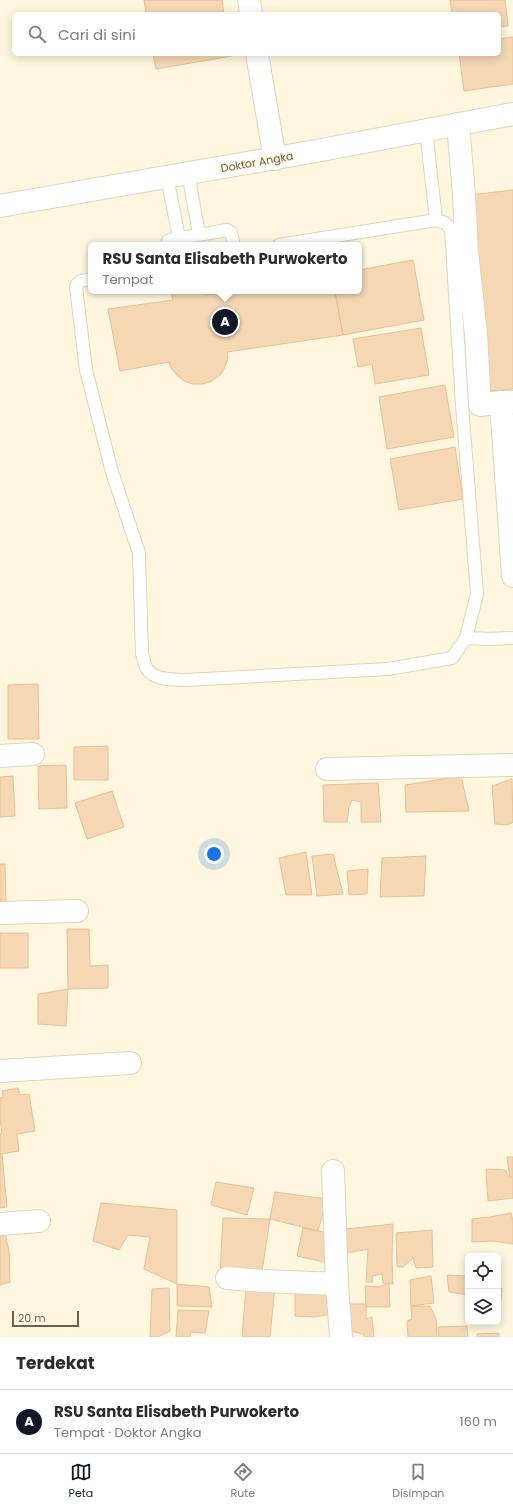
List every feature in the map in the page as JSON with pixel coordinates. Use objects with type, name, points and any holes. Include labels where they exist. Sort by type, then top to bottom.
[{"type":"street","points":[[248,0],[251,12]]},
{"type":"street","points":[[257,56],[275,159]]},
{"type":"street","name":"Doktor Angka","points":[[0,206],[275,159],[513,114]]},
{"type":"street","points":[[458,124],[467,251],[476,334],[471,405],[507,402],[513,576]]},
{"type":"street","points":[[0,756],[33,754]]},
{"type":"street","points":[[327,769],[513,765]]},
{"type":"street","points":[[0,913],[77,911]]},
{"type":"street","points":[[0,1070],[130,1062]]},
{"type":"street","points":[[332,1171],[341,1337]]},
{"type":"street","points":[[0,1224],[39,1221]]},
{"type":"street","points":[[227,1278],[263,1282],[337,1284]]},
{"type":"lane","points":[[426,130],[436,220]]},
{"type":"lane","points":[[188,173],[199,234]]},
{"type":"lane","points":[[167,177],[179,238]]},
{"type":"lane","points":[[88,280],[77,283],[76,287],[86,370],[112,472],[139,553],[142,654],[146,668],[152,675],[186,680],[388,669],[452,658],[466,638],[476,594],[471,405],[451,229],[445,223],[436,220],[298,242]]},
{"type":"lane","points":[[168,242],[170,240],[199,234],[230,230],[233,242]]},
{"type":"lane","points":[[466,638],[513,638]]},
{"type":"building","points":[[144,0],[222,0],[224,12],[146,12]]},
{"type":"building","points":[[450,0],[505,0],[508,26],[501,27],[501,12],[452,12]]},
{"type":"building","points":[[513,37],[513,84],[464,91],[459,56],[501,56],[501,39]]},
{"type":"building","points":[[153,56],[232,56],[156,69]]},
{"type":"building","points":[[513,190],[513,389],[489,391],[470,195]]},
{"type":"building","points":[[413,260],[424,320],[343,335],[336,294],[362,294],[362,269]]},
{"type":"building","points":[[172,294],[336,294],[343,335],[227,352],[228,358],[220,375],[212,381],[203,384],[193,384],[184,381],[171,368],[169,362],[120,371],[108,309],[173,300]]},
{"type":"building","points":[[421,328],[429,375],[375,384],[372,364],[358,367],[353,339]]},
{"type":"building","points":[[445,385],[454,437],[387,449],[379,397]]},
{"type":"building","points":[[455,447],[463,499],[399,510],[390,459]]},
{"type":"building","points":[[38,684],[39,739],[8,739],[8,685]]},
{"type":"building","points":[[108,746],[108,780],[74,780],[74,747]]},
{"type":"building","points":[[66,765],[67,808],[39,809],[38,766]]},
{"type":"building","points":[[13,776],[15,816],[0,817],[0,777]]},
{"type":"building","points":[[461,776],[469,811],[406,812],[405,785]]},
{"type":"building","points":[[512,779],[513,822],[508,825],[495,824],[492,786]]},
{"type":"building","points":[[378,783],[381,822],[361,822],[361,802],[352,800],[349,807],[347,822],[324,822],[323,785]]},
{"type":"building","points":[[112,791],[124,827],[87,839],[75,803]]},
{"type":"building","points":[[306,852],[312,895],[286,895],[279,858]]},
{"type":"building","points":[[333,854],[343,894],[317,896],[312,856]]},
{"type":"building","points":[[426,856],[424,896],[380,897],[382,858]]},
{"type":"building","points":[[0,864],[5,864],[6,902],[0,902]]},
{"type":"building","points":[[368,869],[367,894],[349,895],[347,871]]},
{"type":"building","points":[[67,929],[89,929],[90,966],[108,965],[108,988],[68,989]]},
{"type":"building","points":[[0,933],[28,933],[28,968],[0,968]]},
{"type":"building","points":[[68,989],[66,1026],[38,1024],[38,994]]},
{"type":"building","points":[[18,1088],[20,1095],[29,1094],[35,1131],[17,1134],[19,1151],[0,1154],[0,1134],[2,1134],[0,1098],[3,1097],[2,1091]]},
{"type":"building","points":[[0,1154],[2,1154],[7,1207],[0,1208]]},
{"type":"building","points":[[507,1157],[513,1157],[513,1198],[488,1201],[486,1169],[505,1170],[510,1177]]},
{"type":"building","points":[[216,1182],[254,1188],[247,1215],[211,1205]]},
{"type":"building","points":[[275,1192],[327,1199],[318,1231],[270,1219]]},
{"type":"building","points":[[101,1203],[177,1210],[177,1284],[144,1269],[150,1237],[128,1235],[119,1250],[93,1241]]},
{"type":"building","points":[[511,1213],[513,1221],[513,1244],[492,1241],[472,1242],[472,1219]]},
{"type":"building","points":[[223,1218],[270,1219],[261,1278],[220,1275]]},
{"type":"building","points":[[393,1224],[393,1284],[383,1283],[382,1274],[372,1276],[373,1282],[366,1282],[368,1249],[347,1253],[346,1229]]},
{"type":"building","points":[[303,1228],[333,1234],[328,1263],[297,1256]]},
{"type":"building","points":[[432,1230],[433,1267],[416,1268],[413,1258],[403,1267],[397,1267],[396,1233]]},
{"type":"building","points":[[5,1233],[9,1251],[10,1282],[0,1285],[0,1235]]},
{"type":"building","points":[[447,1275],[465,1276],[465,1295],[449,1292]]},
{"type":"building","points":[[431,1276],[434,1303],[411,1306],[410,1280]]},
{"type":"building","points":[[389,1283],[390,1307],[366,1307],[365,1286],[379,1287]]},
{"type":"building","points":[[177,1284],[209,1287],[212,1307],[177,1306]]},
{"type":"building","points":[[246,1287],[275,1287],[270,1337],[242,1337]]},
{"type":"building","points":[[169,1288],[170,1331],[158,1337],[150,1337],[152,1289]]},
{"type":"building","points":[[332,1288],[336,1313],[315,1317],[295,1316],[295,1289]]},
{"type":"building","points":[[342,1304],[366,1304],[366,1319],[372,1317],[374,1337],[364,1337],[364,1334],[355,1332],[341,1333]]},
{"type":"building","points":[[411,1306],[430,1306],[436,1319],[437,1337],[408,1337],[407,1321],[412,1319]]},
{"type":"building","points":[[178,1310],[209,1311],[205,1333],[191,1332],[190,1337],[176,1337]]},
{"type":"building","points":[[467,1326],[468,1337],[439,1337],[438,1327]]},
{"type":"building","points":[[499,1333],[499,1337],[477,1337],[477,1334]]},
{"type":"place","name":"RSU Santa Elisabeth Purwokerto","points":[[225,322]]}]
